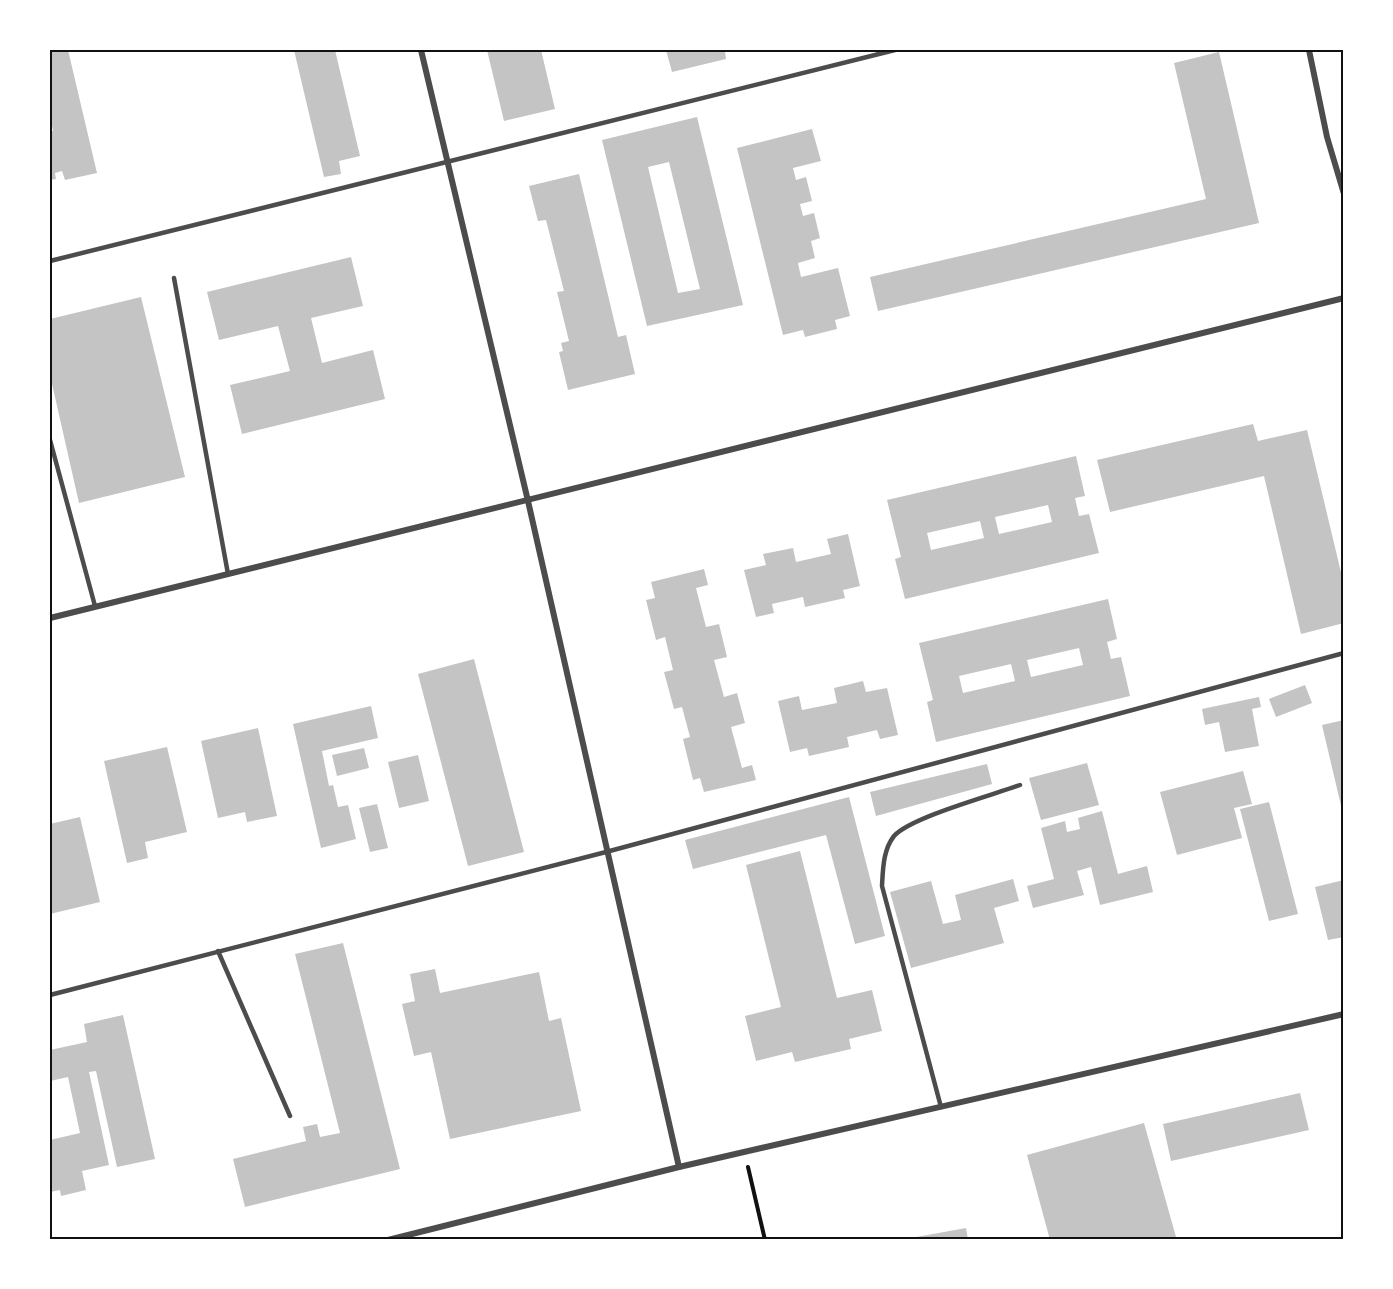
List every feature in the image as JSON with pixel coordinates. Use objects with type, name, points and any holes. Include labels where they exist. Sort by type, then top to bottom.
[{"type":"street","points":[[421,50],[528,501],[679,1167]]},
{"type":"street","points":[[1309,50],[1328,137],[1344,194]]},
{"type":"street","points":[[50,618],[1344,298]]},
{"type":"street","points":[[388,1239],[679,1167],[1344,1014]]},
{"type":"lane","points":[[50,261],[894,50]]},
{"type":"lane","points":[[174,278],[228,574]]},
{"type":"lane","points":[[50,440],[95,606]]},
{"type":"lane","points":[[50,995],[606,852],[1344,653]]},
{"type":"lane","points":[[941,1107],[882,886],[884,856],[894,836],[913,822],[1020,785]]},
{"type":"lane","points":[[218,951],[291,1116]]},
{"type":"path","points":[[745,1152],[765,1239]]},
{"type":"building","points":[[50,50],[68,50],[97,173],[65,180],[62,171],[55,173],[56,179],[50,180],[50,131],[53,131],[50,115]]},
{"type":"building","points":[[294,50],[335,50],[360,156],[339,161],[341,174],[324,177]]},
{"type":"building","points":[[487,50],[541,50],[555,109],[504,121]]},
{"type":"building","points":[[666,50],[731,50],[725,52],[726,59],[672,72]]},
{"type":"building","points":[[1219,52],[1259,223],[878,311],[870,277],[1206,199],[1174,63]]},
{"type":"building","points":[[697,117],[743,305],[647,326],[602,140]],"holes":[[[669,162],[700,289],[678,293],[648,167]]]},
{"type":"building","points":[[812,129],[821,161],[793,168],[796,180],[806,177],[812,201],[800,204],[803,216],[814,213],[820,238],[811,241],[815,258],[798,263],[801,277],[838,268],[850,316],[835,320],[837,329],[805,337],[803,330],[783,335],[737,148]]},
{"type":"building","points":[[579,174],[618,337],[626,335],[635,374],[568,390],[559,352],[563,351],[561,343],[569,341],[557,292],[564,291],[546,220],[538,221],[529,186]]},
{"type":"building","points":[[351,257],[363,306],[311,318],[322,363],[373,350],[385,399],[242,434],[230,385],[290,371],[278,326],[219,340],[207,292]]},
{"type":"building","points":[[141,297],[185,477],[79,503],[50,375],[50,319]]},
{"type":"building","points":[[1253,424],[1258,441],[1307,430],[1344,585],[1344,623],[1301,634],[1264,476],[1110,512],[1097,460]]},
{"type":"building","points":[[1076,456],[1085,496],[1075,498],[1079,516],[1089,514],[1099,553],[905,599],[895,559],[901,557],[887,500]],"holes":[[[1048,505],[1052,522],[999,534],[995,517]],[[980,521],[984,538],[931,550],[927,533]]]},
{"type":"building","points":[[848,534],[860,586],[843,590],[845,598],[805,607],[803,597],[772,604],[774,613],[756,617],[744,570],[766,565],[763,554],[793,548],[796,562],[831,554],[827,539]]},
{"type":"building","points":[[704,569],[708,585],[696,588],[706,627],[719,624],[727,657],[714,660],[724,697],[737,693],[745,723],[731,727],[742,768],[752,765],[756,780],[704,792],[700,778],[693,780],[683,739],[690,737],[682,707],[674,709],[664,672],[673,670],[665,637],[656,640],[646,600],[655,598],[651,582]]},
{"type":"building","points":[[1108,599],[1117,639],[1107,642],[1111,659],[1121,657],[1130,696],[936,742],[927,702],[933,700],[919,643]],"holes":[[[1079,648],[1083,665],[1031,677],[1027,660]],[[1011,664],[1015,681],[963,693],[959,676]]]},
{"type":"building","points":[[474,659],[524,852],[468,866],[418,674]]},
{"type":"building","points":[[863,681],[866,692],[887,688],[898,735],[880,739],[877,730],[847,737],[849,747],[809,756],[807,748],[790,752],[778,701],[799,696],[802,710],[837,703],[834,688]]},
{"type":"building","points":[[1305,685],[1312,703],[1276,717],[1269,699]]},
{"type":"building","points":[[1259,697],[1261,707],[1252,709],[1259,746],[1225,752],[1219,722],[1205,725],[1202,709]]},
{"type":"building","points":[[371,706],[378,738],[322,751],[329,786],[333,785],[338,807],[348,805],[356,839],[321,848],[293,724]]},
{"type":"building","points":[[1344,720],[1344,814],[1343,814],[1322,725]]},
{"type":"building","points":[[258,728],[277,816],[247,822],[245,812],[218,818],[201,741]]},
{"type":"building","points":[[167,747],[187,832],[145,842],[148,858],[127,863],[104,761]]},
{"type":"building","points":[[364,748],[369,768],[337,776],[332,755]]},
{"type":"building","points":[[418,755],[429,801],[399,808],[388,762]]},
{"type":"building","points":[[1087,763],[1099,805],[1041,820],[1029,778]]},
{"type":"building","points":[[987,764],[992,784],[876,816],[870,792]]},
{"type":"building","points":[[1243,771],[1252,804],[1234,808],[1242,838],[1177,855],[1160,792]]},
{"type":"building","points":[[849,797],[885,936],[855,944],[826,835],[693,869],[685,840]]},
{"type":"building","points":[[1269,802],[1298,914],[1269,921],[1240,809]]},
{"type":"building","points":[[377,804],[388,848],[370,852],[359,808]]},
{"type":"building","points":[[1102,811],[1118,874],[1147,866],[1153,892],[1100,905],[1091,867],[1077,871],[1084,895],[1033,908],[1027,886],[1054,879],[1041,828],[1065,821],[1067,832],[1080,829],[1078,818]]},
{"type":"building","points":[[80,817],[100,902],[50,914],[50,824]]},
{"type":"building","points":[[800,851],[837,998],[872,990],[882,1031],[849,1039],[851,1049],[795,1062],[792,1052],[756,1061],[745,1016],[781,1007],[746,865]]},
{"type":"building","points":[[1013,879],[1019,901],[994,908],[1004,943],[911,968],[890,892],[931,881],[943,924],[961,920],[955,895]]},
{"type":"building","points":[[1344,880],[1344,937],[1328,940],[1315,887]]},
{"type":"building","points":[[343,943],[400,1169],[245,1207],[233,1159],[306,1141],[303,1127],[317,1124],[320,1137],[340,1133],[295,954]]},
{"type":"building","points":[[435,969],[440,993],[539,972],[549,1021],[561,1018],[581,1111],[450,1139],[431,1052],[414,1056],[402,1004],[415,1001],[410,974]]},
{"type":"building","points":[[123,1015],[155,1159],[117,1167],[96,1071],[89,1072],[109,1165],[82,1171],[86,1190],[61,1196],[60,1190],[50,1192],[50,1140],[80,1133],[68,1077],[50,1081],[50,1050],[87,1042],[84,1024]]},
{"type":"building","points":[[1300,1093],[1309,1130],[1171,1161],[1163,1124]]},
{"type":"building","points":[[1144,1123],[1176,1237],[1166,1240],[1050,1240],[1027,1155]]},
{"type":"building","points":[[966,1228],[968,1240],[911,1240],[911,1238]]}]
